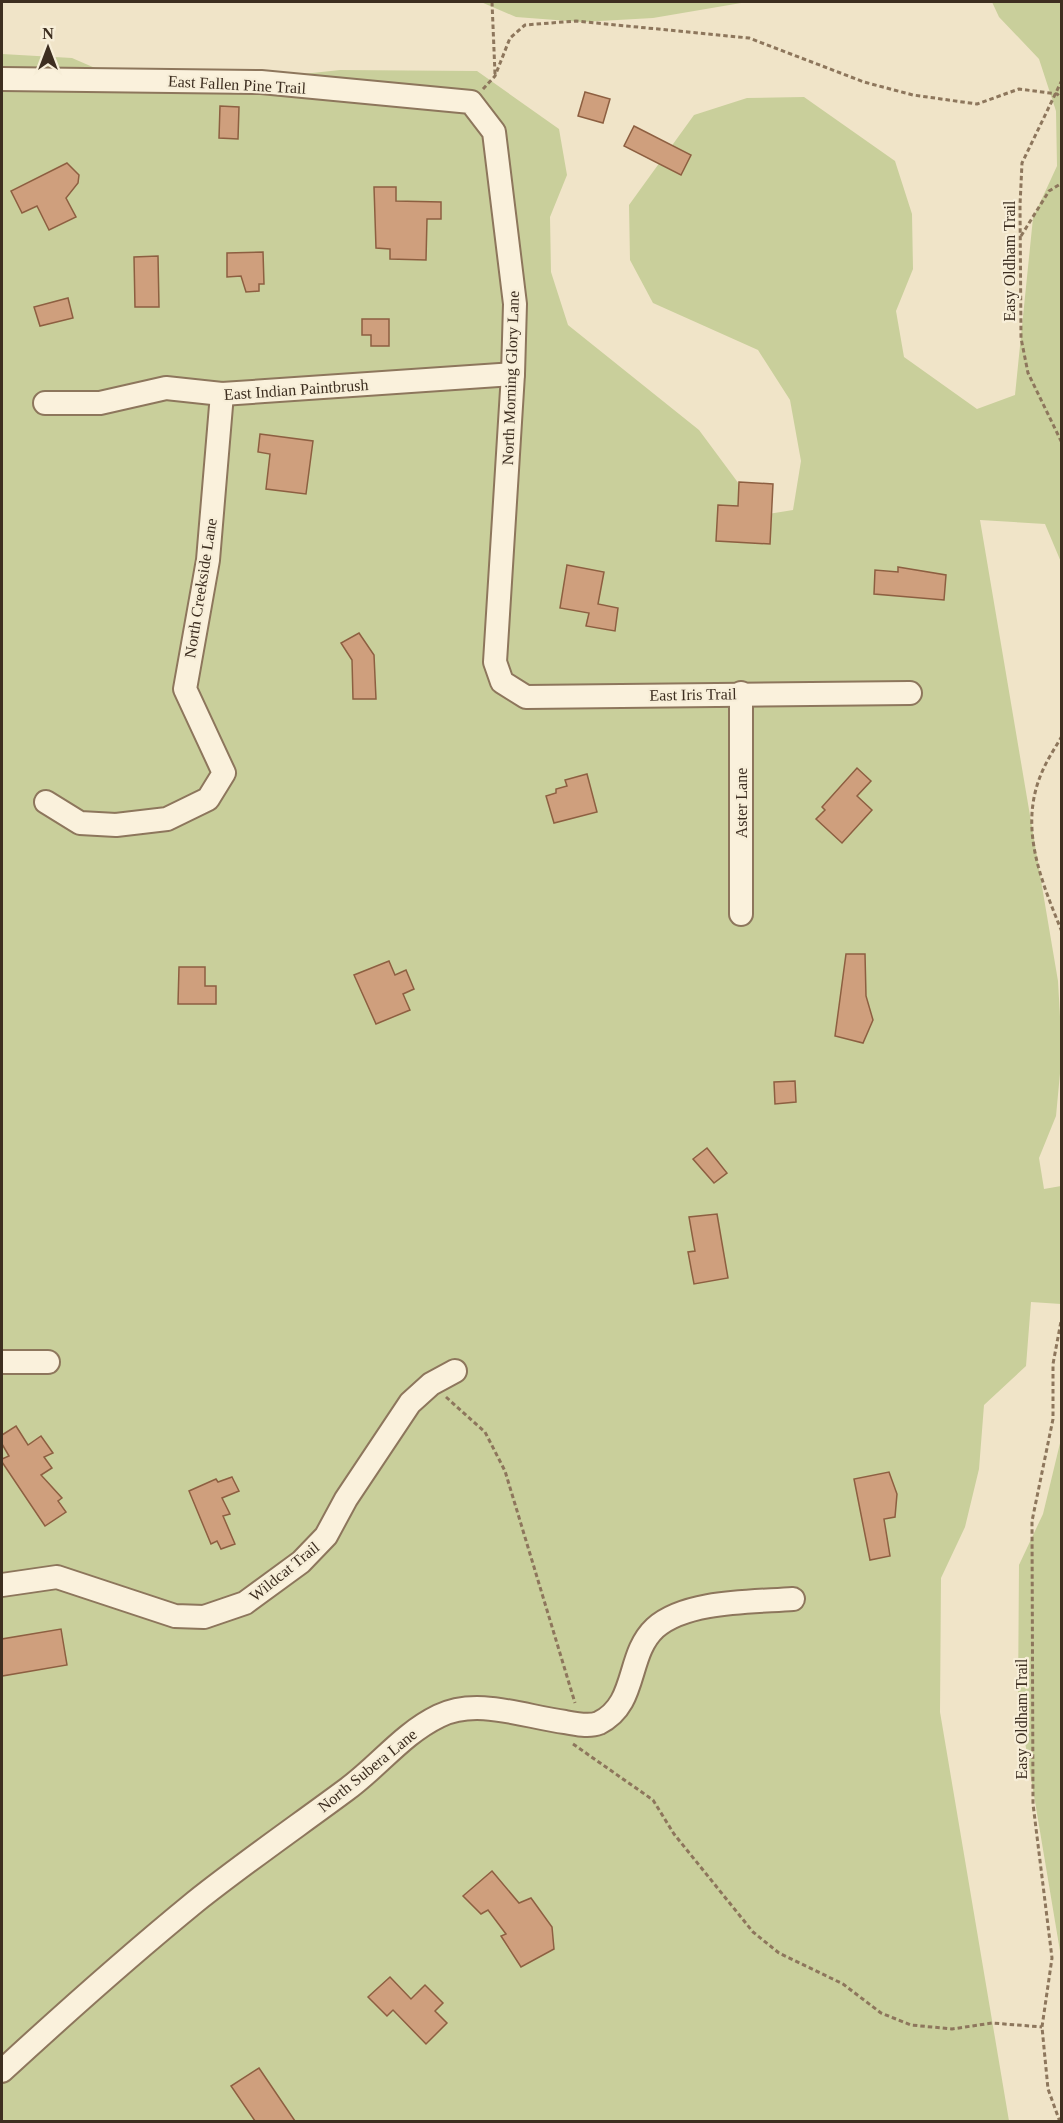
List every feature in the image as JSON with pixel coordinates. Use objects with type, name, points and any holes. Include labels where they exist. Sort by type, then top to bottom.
[{"type":"street","name":"East Fallen Pine Trail","points":[[2,79],[261,82],[471,102]]},
{"type":"street","name":"North Morning Glory Lane","points":[[471,102],[494,132],[515,304],[513,374],[495,662]]},
{"type":"street","name":"East Indian Paintbrush","points":[[45,403],[100,403],[166,388],[222,394],[513,374]]},
{"type":"street","name":"North Creekside Lane","points":[[46,802],[80,823],[116,825],[167,819],[208,799],[224,773],[184,689],[208,560],[222,394]]},
{"type":"street","name":"East Iris Trail","points":[[495,662],[502,682],[526,697],[910,693]]},
{"type":"street","name":"Aster Lane","points":[[741,693],[741,914]]},
{"type":"street","points":[[2,1362],[48,1362]]},
{"type":"street","name":"Wildcat Trail","points":[[2,1585],[57,1577],[175,1616],[204,1617],[245,1603],[301,1562],[326,1536],[346,1499],[410,1403],[431,1384],[455,1371]]},
{"type":"street","name":"North Subera Lane","points":[[2,2071],[68,2011],[197,1901],[354,1784],[409,1733],[441,1715],[472,1707],[574,1732],[595,1725],[610,1716],[625,1698],[645,1641],[656,1627],[708,1605],[794,1599]]},
{"type":"path","points":[[492,2],[495,76]]},
{"type":"path","points":[[471,102],[495,76],[510,38],[525,25],[576,21],[749,38],[864,82],[913,95],[977,104],[1019,89],[1057,94],[1062,98]]},
{"type":"path","name":"Easy Oldham Trail","points":[[1062,80],[1022,163],[1020,237],[1021,338],[1028,373],[1062,443]]},
{"type":"path","points":[[1020,237],[1049,191],[1062,183]]},
{"type":"path","points":[[1062,736],[1041,773],[1034,797],[1031,841],[1037,871],[1062,932]]},
{"type":"path","name":"Easy Oldham Trail","points":[[1060,2121],[1048,2089],[1042,2027],[1052,1958],[1033,1804],[1032,1521],[1053,1419],[1053,1364],[1062,1316]]},
{"type":"path","points":[[431,1384],[485,1432],[505,1471],[574,1732],[653,1800],[674,1834],[753,1932],[779,1953],[843,1984],[881,2013],[912,2025],[952,2029],[992,2023],[1042,2027]]},
{"type":"green space","points":[[481,2],[747,2],[653,18],[582,22],[516,17]]},
{"type":"green space","points":[[992,2],[1061,2],[1061,562],[1045,524],[980,520],[1058,981],[1062,1052],[1056,1116],[1039,1158],[1044,1189],[1061,1186],[1061,1304],[1031,1302],[1026,1366],[984,1405],[979,1469],[965,1527],[941,1578],[940,1712],[1009,2121],[2,2122],[2,54],[72,58],[125,81],[190,86],[340,70],[477,71],[559,129],[567,175],[550,217],[551,272],[568,325],[699,430],[762,515],[793,510],[801,461],[790,400],[758,350],[653,303],[630,260],[629,205],[694,115],[747,98],[804,97],[895,161],[912,214],[913,269],[896,311],[904,357],[977,409],[1015,395],[1033,218],[1057,166],[1056,111],[1039,59],[999,17]]},
{"type":"green space","points":[[1061,1439],[1061,1957],[1018,1700],[1019,1565],[1043,1514]]},
{"type":"building","points":[[585,92],[610,99],[603,123],[578,116]]},
{"type":"building","points":[[220,106],[239,107],[238,139],[219,138]]},
{"type":"building","points":[[634,126],[691,155],[681,175],[624,146]]},
{"type":"building","points":[[67,163],[79,175],[78,183],[66,198],[76,217],[49,230],[37,206],[22,213],[11,191]]},
{"type":"building","points":[[374,187],[396,187],[396,201],[441,202],[441,219],[427,219],[426,260],[390,259],[390,249],[376,248]]},
{"type":"building","points":[[263,252],[264,284],[259,284],[259,291],[246,292],[241,276],[227,277],[227,253]]},
{"type":"building","points":[[158,256],[159,307],[135,307],[134,257]]},
{"type":"building","points":[[68,298],[73,318],[40,326],[34,307]]},
{"type":"building","points":[[362,319],[389,319],[389,346],[371,346],[371,335],[362,335]]},
{"type":"building","points":[[260,434],[313,441],[306,494],[266,489],[270,454],[258,452]]},
{"type":"building","points":[[739,482],[773,484],[770,544],[716,541],[718,505],[738,506]]},
{"type":"building","points":[[567,565],[604,572],[598,604],[618,608],[615,631],[586,626],[589,613],[560,608]]},
{"type":"building","points":[[898,567],[946,575],[944,600],[874,594],[875,570],[898,572]]},
{"type":"building","points":[[359,633],[374,655],[376,699],[353,699],[352,660],[341,643]]},
{"type":"building","points":[[857,768],[871,781],[857,796],[872,810],[842,843],[816,819],[825,810],[822,807]]},
{"type":"building","points":[[587,774],[597,812],[554,823],[546,796],[556,793],[556,789],[567,786],[565,780]]},
{"type":"building","points":[[846,954],[865,954],[866,996],[873,1020],[863,1043],[835,1036]]},
{"type":"building","points":[[389,961],[395,975],[406,970],[414,989],[403,994],[410,1010],[376,1024],[354,975]]},
{"type":"building","points":[[179,967],[205,967],[205,986],[216,986],[216,1004],[178,1004]]},
{"type":"building","points":[[795,1081],[796,1102],[775,1104],[774,1082]]},
{"type":"building","points":[[707,1148],[727,1173],[714,1183],[693,1159]]},
{"type":"building","points":[[717,1214],[728,1278],[694,1284],[688,1252],[695,1251],[689,1217]]},
{"type":"building","points":[[16,1426],[28,1445],[41,1436],[53,1453],[44,1457],[52,1468],[41,1475],[62,1498],[58,1501],[66,1512],[45,1526],[2,1462],[2,1459],[9,1456],[2,1444],[2,1435]]},
{"type":"building","points":[[889,1472],[897,1494],[895,1517],[884,1519],[890,1556],[870,1560],[854,1479]]},
{"type":"building","points":[[232,1477],[239,1491],[222,1498],[230,1514],[223,1516],[235,1544],[221,1549],[217,1541],[211,1544],[189,1491],[216,1479],[218,1482]]},
{"type":"building","points":[[61,1629],[67,1665],[2,1676],[2,1639]]},
{"type":"building","points":[[492,1871],[519,1903],[531,1898],[552,1927],[554,1949],[521,1967],[501,1936],[506,1934],[488,1910],[481,1914],[463,1896]]},
{"type":"building","points":[[390,1977],[411,1999],[425,1985],[443,2003],[435,2011],[447,2023],[426,2044],[393,2010],[387,2016],[368,1997]]},
{"type":"building","points":[[259,2068],[295,2121],[255,2121],[231,2086]]}]
